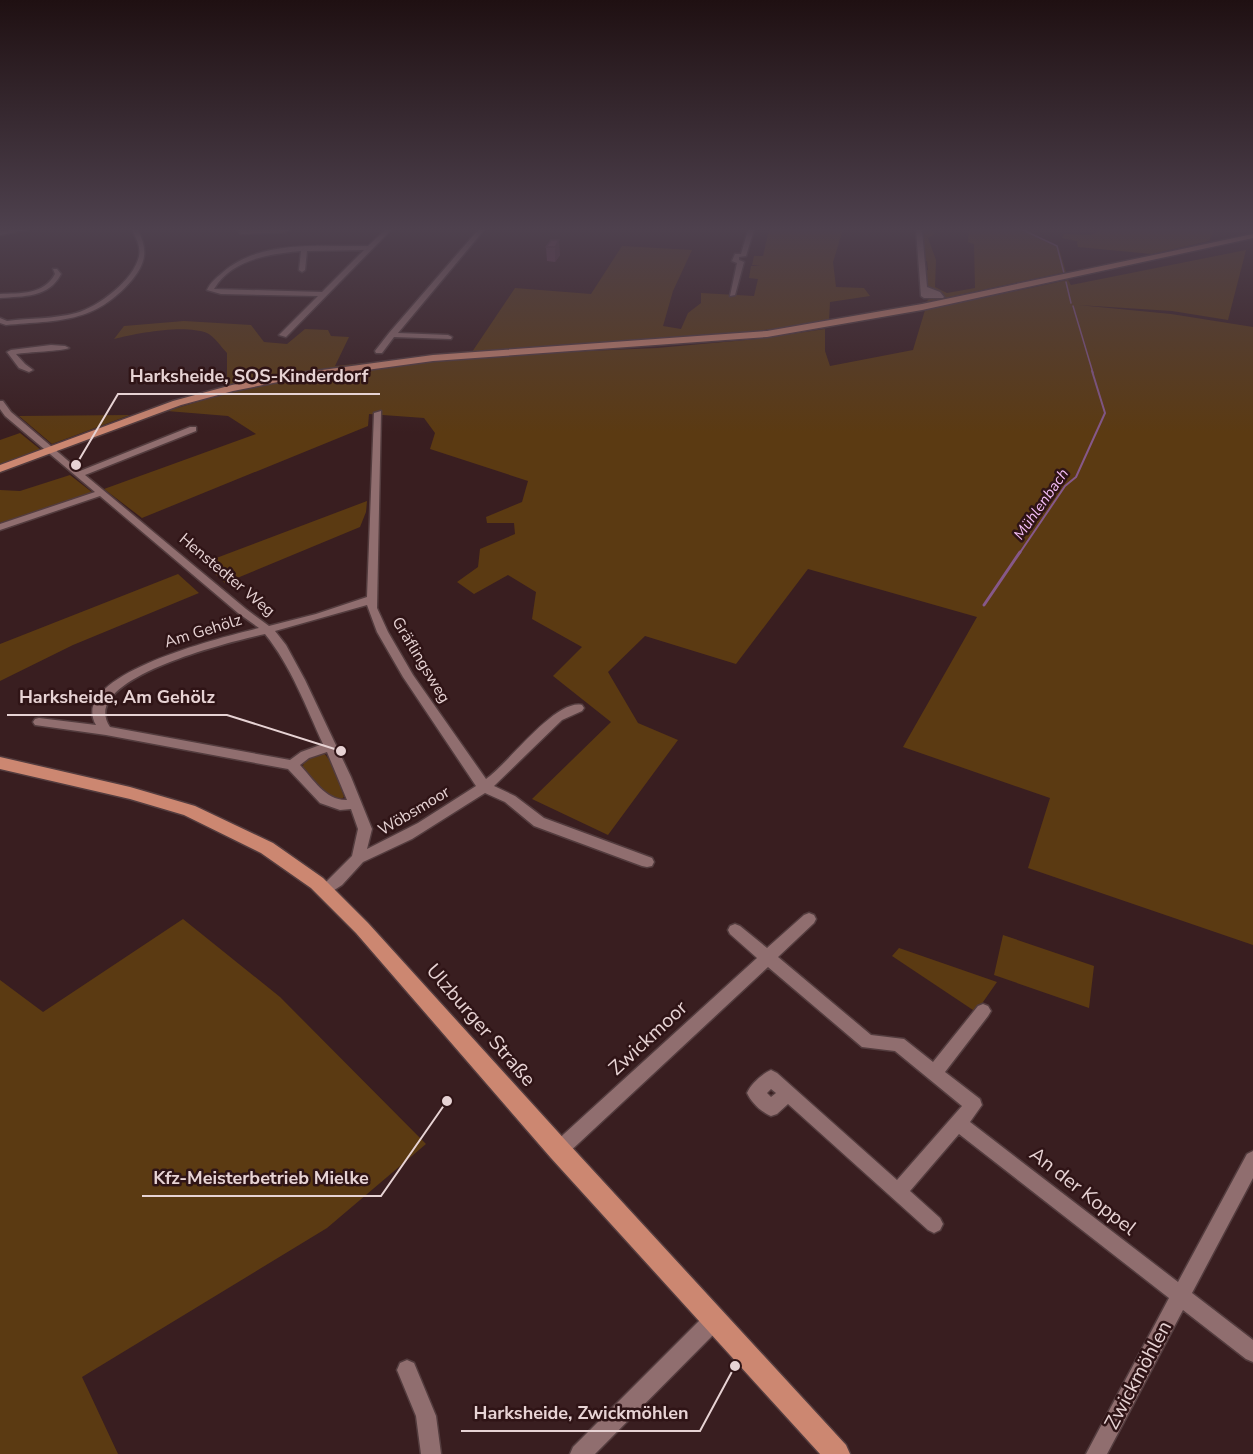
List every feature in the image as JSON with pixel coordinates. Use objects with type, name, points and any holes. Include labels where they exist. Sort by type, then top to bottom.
[{"type":"main road","points":[[0,469],[187,400],[278,379],[433,358],[767,334],[965,298]]},
{"type":"main road","name":"Ulzburger Straße","points":[[0,763],[130,793],[189,810],[267,848],[325,890],[362,928],[559,1150],[837,1454]]},
{"type":"street","points":[[0,320],[6,323],[75,315],[96,308],[107,298]]},
{"type":"street","points":[[283,335],[321,298]]},
{"type":"street","points":[[379,351],[423,298]]},
{"type":"street","points":[[392,335],[448,337]]},
{"type":"street","points":[[0,353],[51,347],[65,348]]},
{"type":"street","points":[[11,352],[21,366],[29,370]]},
{"type":"street","name":"Henstedter Weg","points":[[0,403],[8,414],[101,493],[242,611],[267,628],[280,645],[330,746],[364,829],[358,858],[338,881],[325,890]]},
{"type":"street","name":"Gräflingsweg","points":[[378,413],[372,608],[382,631],[483,787]]},
{"type":"street","points":[[80,474],[193,429]]},
{"type":"street","points":[[0,527],[101,493]]},
{"type":"street","name":"Am Gehölz","points":[[74,728],[98,714],[105,695],[130,675],[187,652],[267,628],[321,616],[372,599]]},
{"type":"street","points":[[483,787],[494,780],[558,717],[578,708]]},
{"type":"street","points":[[98,714],[106,731]]},
{"type":"street","points":[[39,722],[106,731],[292,765],[325,800],[340,805],[355,804]]},
{"type":"street","points":[[292,765],[305,754],[330,746]]},
{"type":"street","points":[[483,787],[510,799],[539,822],[646,862]]},
{"type":"street","name":"Wöbsmoor","points":[[358,858],[383,849],[416,831],[483,787]]},
{"type":"street","name":"Zwickmoor","points":[[559,1150],[808,919]]},
{"type":"street","points":[[735,930],[868,1042],[898,1044],[974,1105],[898,1192]]},
{"type":"street","points":[[936,1073],[983,1011]]},
{"type":"street","points":[[787,1093],[934,1224]]},
{"type":"street","name":"An der Koppel","points":[[957,1123],[1181,1296]]},
{"type":"street","name":"Zwickmöhlen","points":[[1096,1454],[1253,1160]]},
{"type":"street","points":[[1181,1296],[1253,1352]]},
{"type":"street","points":[[580,1454],[714,1320]]},
{"type":"street","points":[[407,1370],[426,1416],[431,1454]]},
{"type":"shaded area","points":[[508,298],[671,298],[663,326],[681,329],[688,313],[701,303],[701,298],[858,298],[830,302],[829,321],[668,339],[570,345],[566,352],[657,348],[757,339],[825,329],[825,351],[830,366],[913,350],[925,310],[983,298],[1234,298],[1228,320],[1172,311],[1078,305],[1171,314],[1253,327],[1253,945],[1028,868],[1050,798],[903,747],[977,617],[808,569],[736,664],[645,636],[608,672],[638,723],[678,740],[608,835],[532,799],[611,722],[553,676],[582,647],[532,619],[536,592],[508,575],[474,594],[457,582],[478,567],[480,549],[515,534],[514,523],[487,523],[486,517],[522,502],[528,481],[430,449],[435,433],[424,418],[369,414],[368,426],[142,518],[104,489],[256,434],[228,416],[167,411],[227,393],[227,353],[213,337],[198,330],[174,329],[114,339],[124,326],[184,321],[251,325],[264,342],[287,344],[305,329],[328,330],[331,336],[349,337],[335,366],[472,352]]},
{"type":"shaded area","points":[[936,298],[945,298],[926,302]]},
{"type":"shaded area","points":[[130,415],[52,444],[19,416]]},
{"type":"shaded area","points":[[20,433],[41,450],[0,466],[0,440]]},
{"type":"shaded area","points":[[70,475],[93,493],[0,523],[0,490],[20,491]]},
{"type":"shaded area","points":[[367,501],[366,512],[360,527],[225,583],[203,563]]},
{"type":"shaded area","points":[[178,574],[199,593],[73,645],[0,681],[0,644]]},
{"type":"shaded area","points":[[324,753],[334,766],[344,797],[336,799],[328,795],[302,768],[306,758]]},
{"type":"shaded area","points":[[183,919],[280,997],[426,1144],[327,1228],[82,1377],[118,1454],[0,1454],[0,980],[43,1012]]},
{"type":"shaded area","points":[[1003,935],[1094,966],[1089,1008],[994,975]]},
{"type":"shaded area","points":[[899,948],[997,982],[976,1012],[892,956]]},
{"type":"waterway","name":"Mühlenbach","points":[[1070,298],[1071,303]]},
{"type":"waterway","name":"Mühlenbach","points":[[1073,306],[1093,373]]},
{"type":"waterway","name":"Mühlenbach","points":[[1019,554],[1065,486],[1076,477],[1105,413],[1092,371]]},
{"type":"waterway","name":"Mühlenbach","points":[[984,605],[1020,552]]},
{"type":"place","name":"Harksheide, SOS-Kinderdorf","points":[[76,465]]},
{"type":"place","name":"Harksheide, Am Gehölz","points":[[341,751]]},
{"type":"place","name":"Kfz-Meisterbetrieb Mielke","points":[[447,1101]]},
{"type":"place","name":"Harksheide, Zwickmöhlen","points":[[735,1366]]}]
